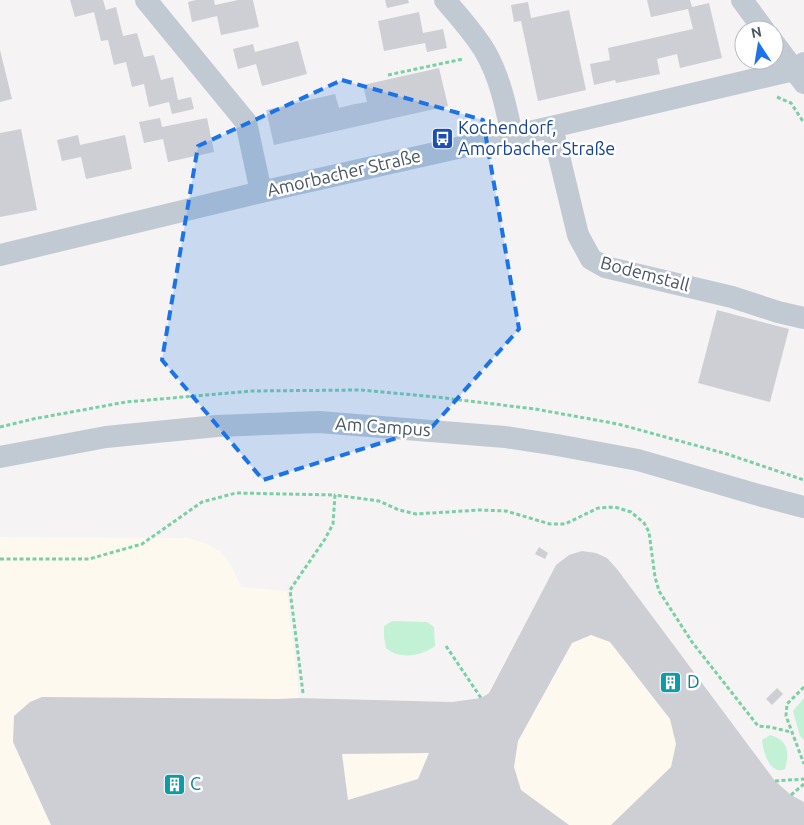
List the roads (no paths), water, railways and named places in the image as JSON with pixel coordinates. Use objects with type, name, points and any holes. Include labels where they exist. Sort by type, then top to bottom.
[{"type":"street","points":[[146,0],[246,122],[261,192]]},
{"type":"street","points":[[445,0],[469,28],[486,54],[502,90],[512,135]]},
{"type":"street","points":[[742,0],[757,20]]},
{"type":"street","points":[[784,54],[801,72]]},
{"type":"street","name":"Amorbacher Straße","points":[[0,255],[261,192],[801,72]]},
{"type":"street","name":"Bodemstall","points":[[552,127],[578,235],[591,259],[605,266],[732,297],[804,318]]},
{"type":"street","name":"Am Campus","points":[[0,457],[106,437],[217,426],[319,422],[496,436],[557,444],[638,460],[804,507]]},
{"type":"street","name":"Am Campus","points":[[762,496],[804,513]]},
{"type":"place","name":"Kochendorf, Amorbacher Straße","points":[[442,138]]},
{"type":"place","name":"D","points":[[671,682]]},
{"type":"place","name":"C","points":[[174,784]]}]
